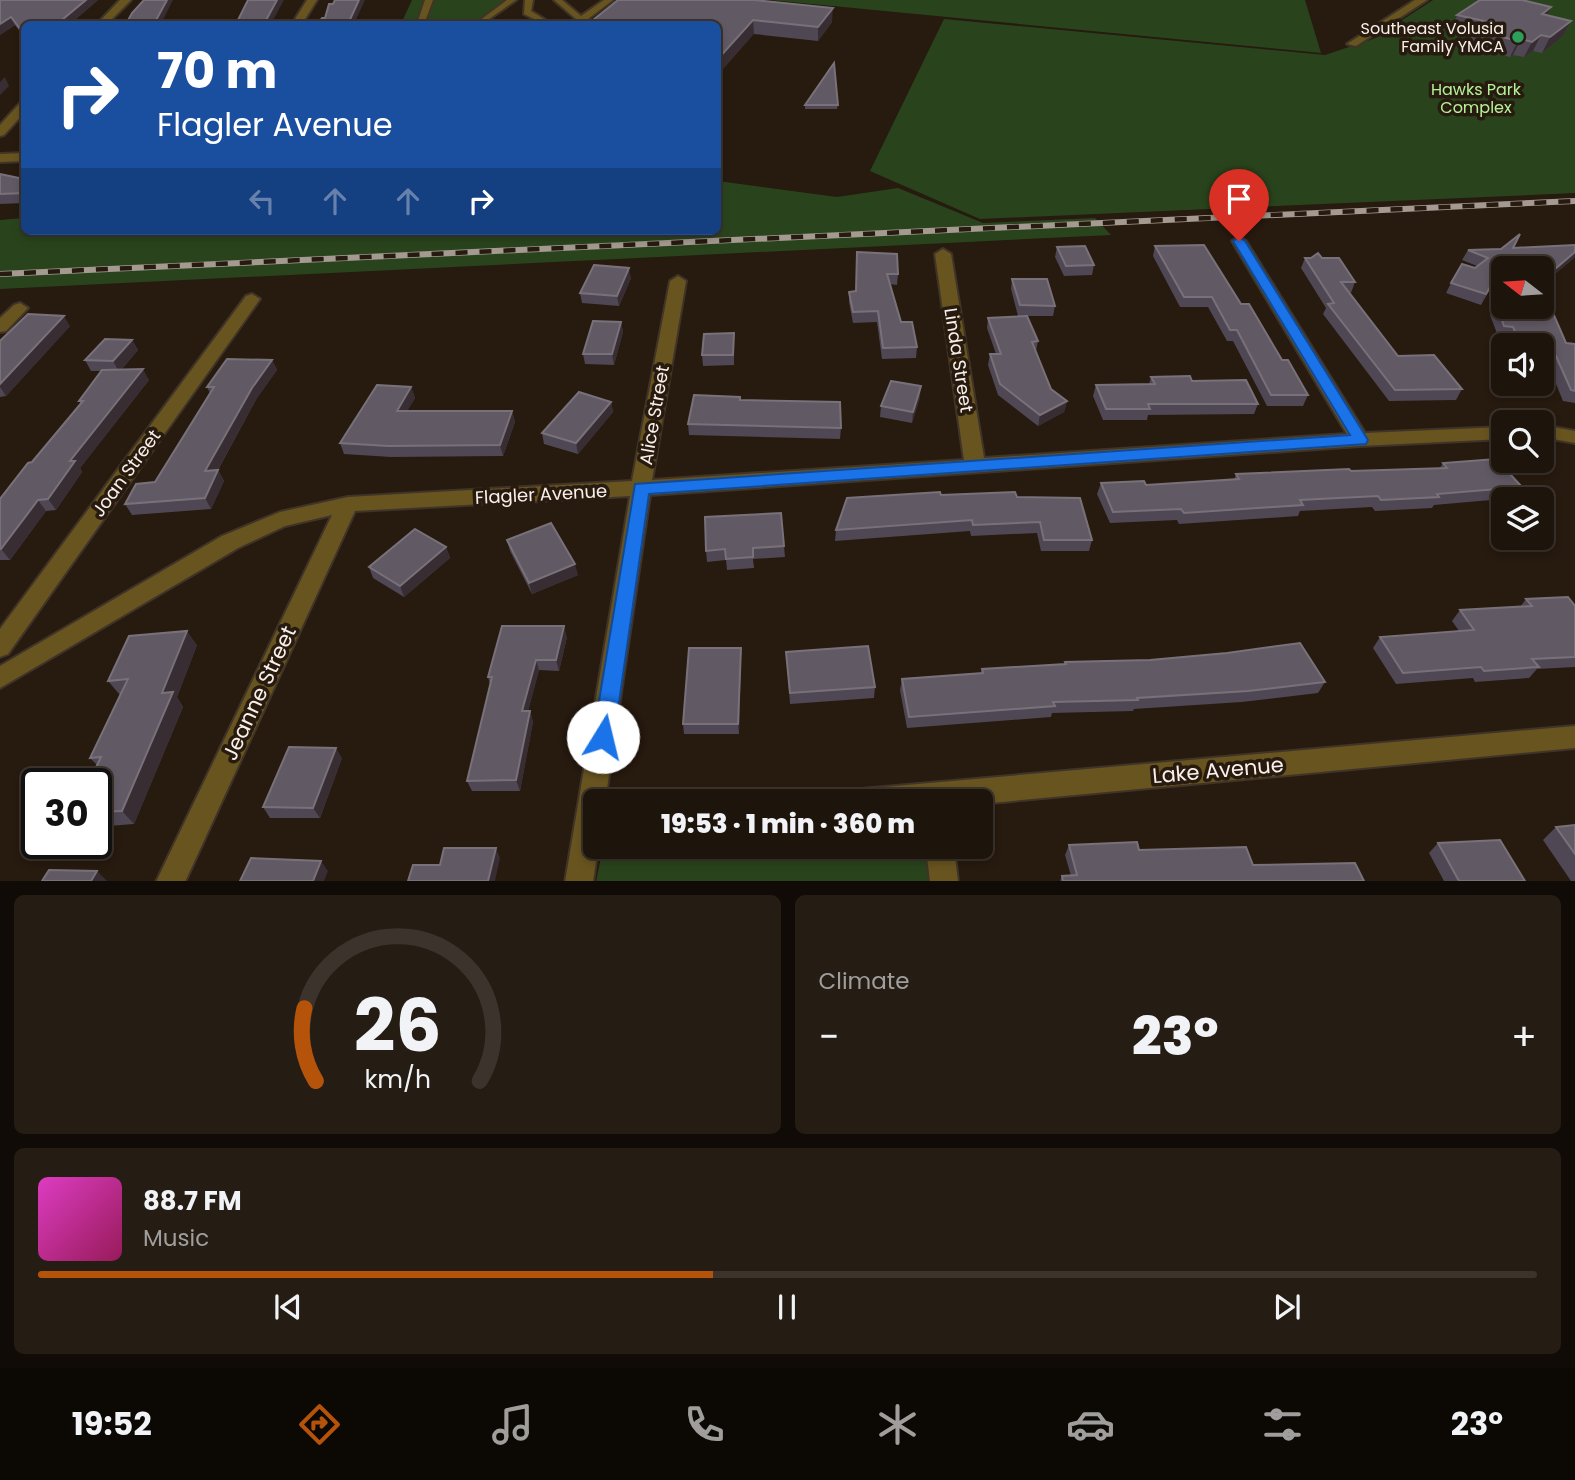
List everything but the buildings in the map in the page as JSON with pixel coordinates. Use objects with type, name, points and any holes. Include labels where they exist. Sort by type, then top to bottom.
[{"type":"street","points":[[105,21],[126,0]]},
{"type":"street","points":[[298,21],[312,0]]},
{"type":"street","points":[[1352,44],[1422,0]]},
{"type":"street","points":[[0,132],[21,109]]},
{"type":"street","points":[[0,158],[21,157]]},
{"type":"street","points":[[1239,241],[1360,440]]},
{"type":"street","name":"Linda Street","points":[[943,254],[975,465]]},
{"type":"street","name":"Alice Street","points":[[597,789],[641,488],[678,281]]},
{"type":"street","name":"Joan Street","points":[[0,647],[252,299]]},
{"type":"street","points":[[0,327],[20,308]]},
{"type":"street","points":[[1554,433],[1575,437]]},
{"type":"street","name":"Flagler Avenue","points":[[0,678],[230,542],[280,520],[348,504],[1491,434]]},
{"type":"street","name":"Jeanne Street","points":[[170,881],[348,504]]},
{"type":"street","name":"Lake Avenue","points":[[993,793],[1575,737]]},
{"type":"street","name":"Alice Street","points":[[579,881],[584,859]]},
{"type":"street","points":[[941,859],[944,881]]},
{"type":"lane","points":[[421,21],[429,0]]},
{"type":"lane","points":[[482,21],[512,0]]},
{"type":"lane","points":[[529,0],[527,12],[541,21]]},
{"type":"lane","points":[[558,0],[577,21]]},
{"type":"lane","points":[[579,21],[610,0]]},
{"type":"green space","points":[[412,0],[519,0],[488,21],[402,21]]},
{"type":"green space","points":[[770,0],[1305,0],[1321,53]]},
{"type":"green space","name":"Hawks Park Complex","points":[[1433,0],[1575,0],[1575,193],[980,219],[870,171],[944,19],[1325,55],[1373,39]]},
{"type":"green space","points":[[721,181],[837,197],[898,188],[983,223],[1095,218],[1111,235],[0,289],[0,220],[21,218],[21,235],[721,235]]},
{"type":"green space","points":[[601,859],[925,859],[930,868],[928,881],[596,881]]},
{"type":"railway","points":[[0,274],[1575,201]]},
{"type":"place","name":"Southeast Volusia Family YMCA","points":[[1518,37]]},
{"type":"route","points":[[603,737],[641,488],[1360,440],[1239,241]]}]
